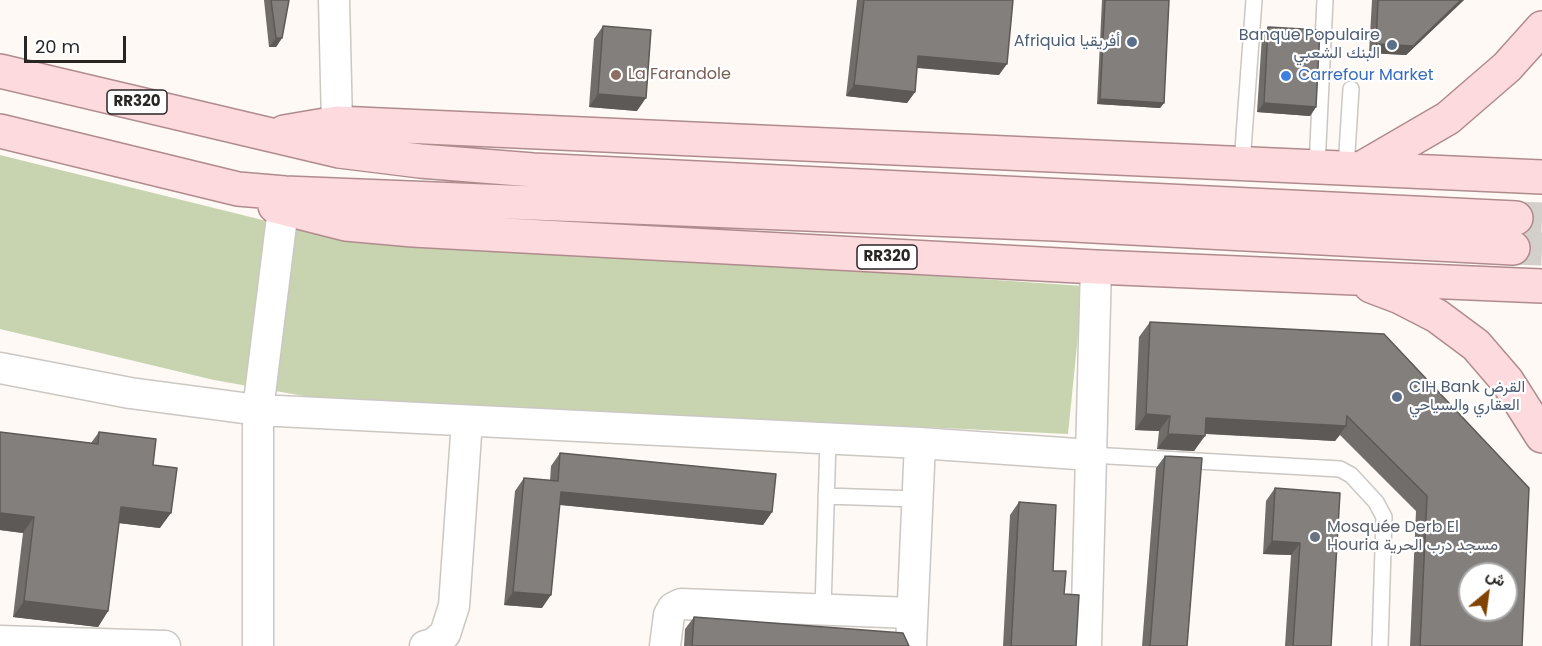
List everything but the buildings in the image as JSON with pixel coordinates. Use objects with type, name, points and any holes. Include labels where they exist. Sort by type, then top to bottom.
[{"type":"main road","points":[[1341,167],[1448,118],[1507,67],[1542,28]]},
{"type":"main road","name":"RR320","points":[[0,71],[339,151],[533,170],[1514,233],[1055,224],[284,201]]},
{"type":"main road","name":"RR320","points":[[274,134],[337,123],[1542,177]]},
{"type":"main road","name":"RR320","points":[[0,131],[284,201],[346,224],[413,230],[1096,267],[1542,286]]},
{"type":"main road","points":[[1338,277],[1400,297],[1458,330],[1492,362],[1521,400],[1542,436]]},
{"type":"street","points":[[334,0],[337,123]]},
{"type":"street","points":[[258,646],[258,410],[284,201]]},
{"type":"street","points":[[1086,646],[1096,267]]},
{"type":"street","points":[[0,368],[130,393],[258,410],[920,443],[1091,455]]},
{"type":"street","points":[[425,646],[433,644],[445,634],[454,606],[466,421]]},
{"type":"street","points":[[910,646],[920,443]]},
{"type":"street","points":[[665,646],[669,615],[673,608],[681,604],[911,613]]},
{"type":"street","points":[[0,641],[165,646]]},
{"type":"lane","points":[[1242,163],[1254,0]]},
{"type":"lane","points":[[1325,0],[1341,167]]},
{"type":"lane","points":[[1341,167],[1351,89]]},
{"type":"lane","points":[[823,609],[828,439]]},
{"type":"lane","points":[[1091,455],[1340,470],[1351,475],[1376,502],[1384,517],[1380,646]]},
{"type":"lane","points":[[826,496],[916,499]]},
{"type":"green space","points":[[0,155],[315,233],[1083,286],[1068,434],[315,398],[214,380],[0,329]]},
{"type":"tunnel","points":[[1516,218],[1542,219]]},
{"type":"tunnel","points":[[1513,248],[1542,249]]},
{"type":"place","name":"Afriquia أفريقيا","points":[[1132,42]]},
{"type":"place","name":"Banque Populaire البنك الشعبي","points":[[1392,45]]},
{"type":"place","name":"La Farandole","points":[[616,75]]},
{"type":"place","name":"Carrefour Market","points":[[1286,76]]},
{"type":"place","name":"CIH Bank القرض العقاري والسياحي","points":[[1397,397]]},
{"type":"place","name":"Mosquée Derb El Houria مسجد درب الحرية","points":[[1315,537]]}]
